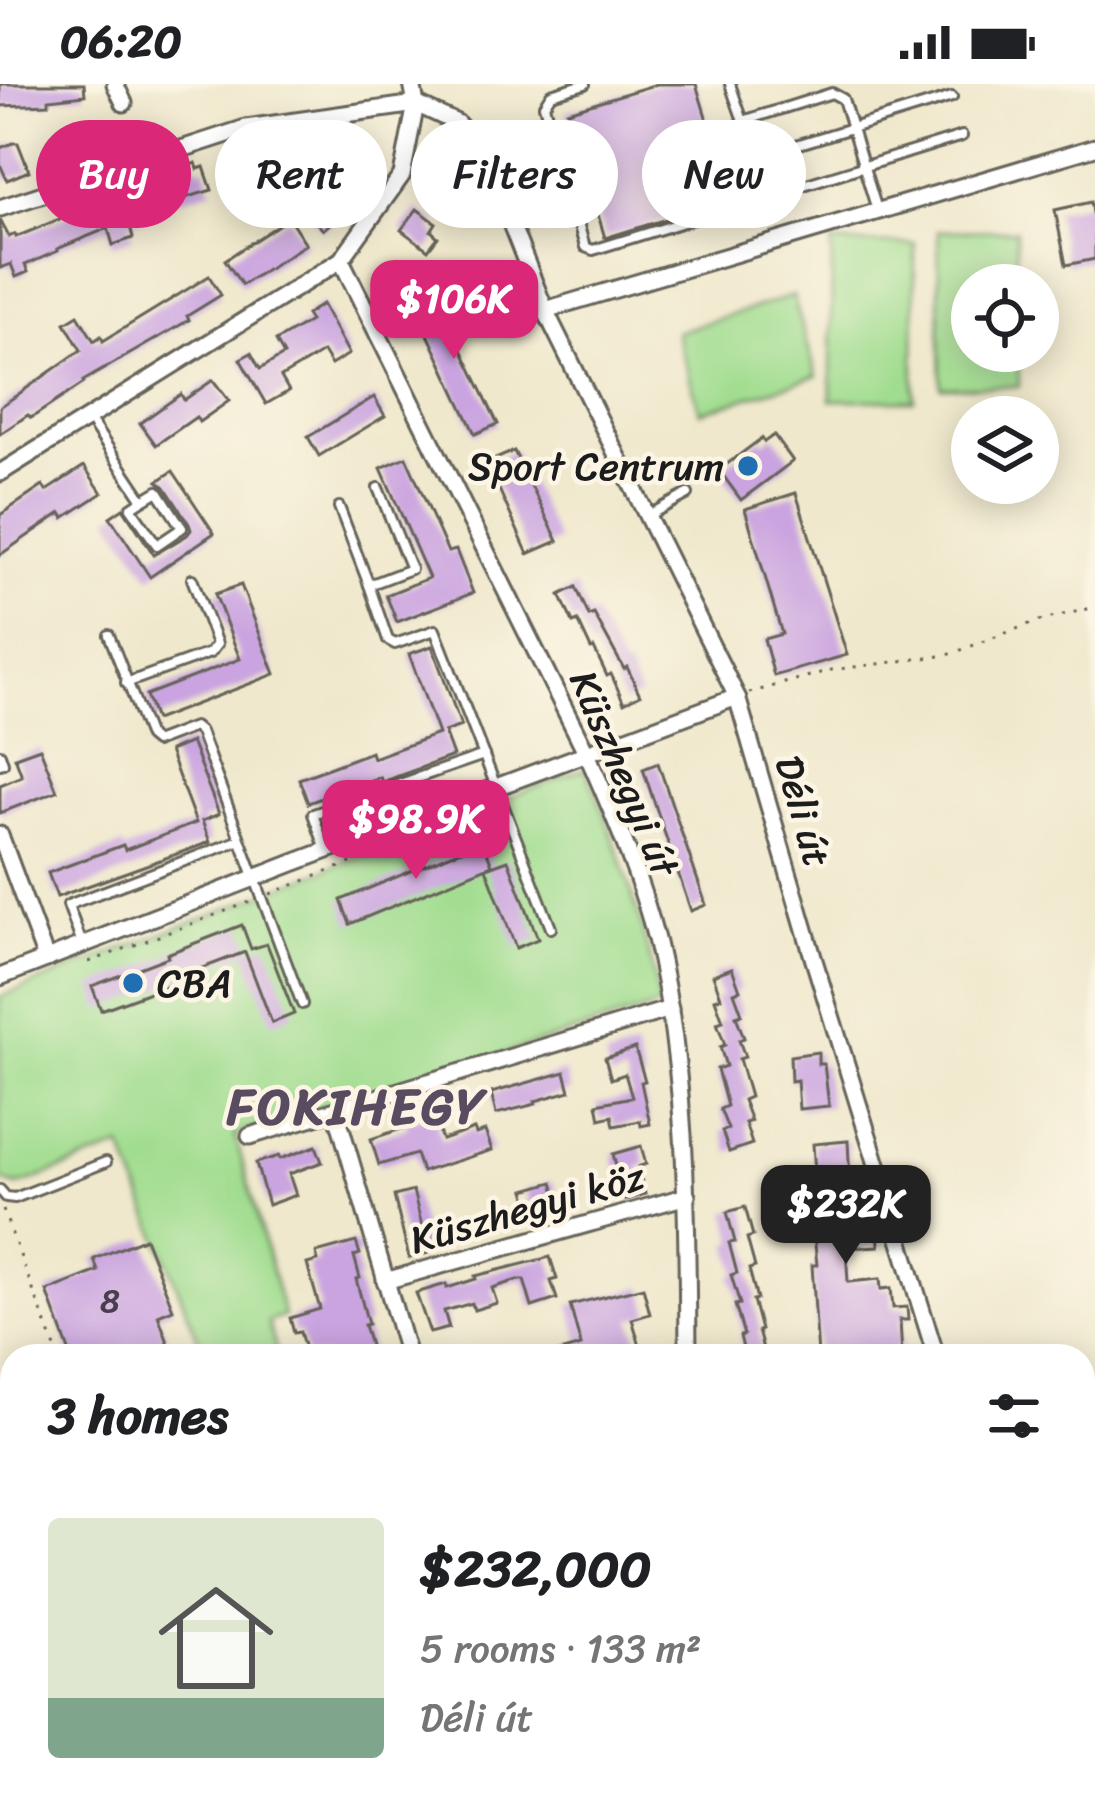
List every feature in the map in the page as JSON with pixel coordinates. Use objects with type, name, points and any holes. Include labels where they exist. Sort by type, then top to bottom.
[{"type":"street","points":[[115,84],[124,104]]},
{"type":"street","points":[[0,473],[340,260],[402,175],[416,104],[412,84]]},
{"type":"street","points":[[0,208],[246,128],[416,104]]},
{"type":"street","name":"Déli út","points":[[416,104],[457,123],[483,153],[544,310],[736,697],[931,1344]]},
{"type":"street","points":[[544,310],[1095,147]]},
{"type":"street","name":"Küszhegyi út","points":[[340,260],[587,754],[636,876],[670,1009],[687,1196],[688,1344]]},
{"type":"street","points":[[0,977],[326,850],[499,796],[587,754],[736,697]]},
{"type":"street","points":[[0,835],[46,958]]},
{"type":"street","points":[[250,1136],[670,1009]]},
{"type":"street","points":[[336,1111],[404,1344]]},
{"type":"street","name":"Küszhegyi köz","points":[[386,1281],[687,1196]]},
{"type":"lane","points":[[585,84],[551,94],[544,105],[585,247],[592,250],[664,228]]},
{"type":"lane","points":[[730,84],[742,120]]},
{"type":"lane","points":[[745,120],[832,93],[843,99],[877,212]]},
{"type":"lane","points":[[806,142],[952,98]]},
{"type":"lane","points":[[806,185],[962,136]]},
{"type":"lane","points":[[88,418],[143,500]]},
{"type":"lane","points":[[369,585],[411,569],[379,488]]},
{"type":"lane","points":[[158,491],[182,528],[157,544],[131,508],[143,500],[158,491]]},
{"type":"lane","points":[[647,516],[688,494]]},
{"type":"lane","points":[[339,507],[388,640],[395,644],[435,630],[551,928]]},
{"type":"lane","points":[[127,683],[210,652],[217,644],[193,579]]},
{"type":"lane","points":[[109,634],[149,737],[155,742],[194,727],[200,732],[302,1004]]},
{"type":"lane","points":[[0,754],[0,764]]},
{"type":"lane","points":[[326,850],[314,814],[484,755]]},
{"type":"lane","points":[[82,944],[68,905],[240,840]]},
{"type":"lane","points":[[3,1193],[15,1198],[106,1162]]},
{"type":"path","points":[[736,697],[831,670],[948,656],[1035,622],[1095,608]]},
{"type":"path","points":[[89,962],[262,897],[499,796]]},
{"type":"path","points":[[3,1193],[3,1210],[53,1344]]},
{"type":"green space","points":[[1016,230],[1017,264],[951,264],[951,372],[1019,372],[1019,386],[941,387],[938,231]]},
{"type":"green space","points":[[832,243],[915,244],[914,400],[831,400]]},
{"type":"green space","points":[[793,296],[817,376],[700,412],[676,332]]},
{"type":"green space","points":[[585,768],[629,885],[660,1006],[235,1135],[284,1316],[268,1322],[274,1344],[200,1344],[122,1147],[17,1186],[3,1181],[0,997]]},
{"type":"building","points":[[0,84],[84,84],[85,95],[49,99],[49,104],[0,106]]},
{"type":"building","points":[[657,84],[696,84],[707,120],[642,120],[642,227],[605,238],[602,228],[618,228],[618,120],[570,120],[567,111]]},
{"type":"building","points":[[18,143],[29,171],[7,180],[0,148]]},
{"type":"building","points":[[191,165],[204,167],[212,190],[191,196]]},
{"type":"building","points":[[1091,202],[1095,259],[1066,265],[1055,210]]},
{"type":"building","points":[[411,217],[411,228],[433,228],[438,237],[428,250],[401,230]]},
{"type":"building","points":[[0,220],[9,237],[38,228],[108,228],[25,265],[28,272],[16,277],[11,264],[0,268]]},
{"type":"building","points":[[108,228],[130,228],[133,238],[113,245]]},
{"type":"building","points":[[274,228],[296,228],[306,244],[242,285],[225,260]]},
{"type":"building","points":[[209,276],[221,295],[187,316],[189,320],[0,434],[0,407],[81,350],[65,323],[78,315],[94,341],[101,336],[103,341]]},
{"type":"building","points":[[425,288],[430,301],[437,298],[498,424],[475,434],[409,294]]},
{"type":"building","points":[[322,304],[349,354],[331,365],[323,352],[281,377],[289,391],[266,404],[240,359],[251,353],[260,369],[284,355],[276,341],[310,321],[306,315]]},
{"type":"building","points":[[213,380],[229,401],[156,445],[140,423],[181,394],[184,400]]},
{"type":"building","points":[[374,397],[385,416],[319,456],[308,437]]},
{"type":"building","points":[[774,435],[793,461],[741,500],[719,470],[762,438],[764,442]]},
{"type":"building","points":[[514,451],[558,541],[528,554],[484,464]]},
{"type":"building","points":[[406,457],[448,552],[456,550],[473,593],[397,622],[386,595],[429,578],[381,468]]},
{"type":"building","points":[[84,466],[102,493],[64,518],[61,513],[0,555],[0,515]]},
{"type":"building","points":[[173,471],[214,533],[150,577],[110,517],[123,508],[154,555],[187,535],[189,524],[158,481]]},
{"type":"building","points":[[796,493],[847,655],[774,676],[764,639],[782,634],[745,509]]},
{"type":"building","points":[[241,585],[275,674],[155,720],[146,695],[240,659],[215,594]]},
{"type":"building","points":[[576,587],[589,616],[594,614],[640,695],[624,703],[611,674],[607,676],[560,595]]},
{"type":"building","points":[[432,646],[461,726],[444,732],[453,756],[308,803],[299,779],[438,734],[409,654]]},
{"type":"building","points":[[191,742],[219,814],[202,821],[210,842],[57,897],[48,873],[196,823],[169,751]]},
{"type":"building","points":[[40,748],[57,791],[0,813],[0,785],[22,776],[15,757]]},
{"type":"building","points":[[658,763],[706,905],[691,911],[643,769]]},
{"type":"building","points":[[483,841],[492,865],[350,924],[341,900]]},
{"type":"building","points":[[508,860],[538,939],[516,948],[486,868]]},
{"type":"building","points":[[242,925],[251,949],[267,944],[294,1014],[272,1023],[245,952],[101,1010],[92,986]]},
{"type":"building","points":[[732,968],[740,990],[734,992],[742,1014],[736,1016],[745,1057],[739,1059],[750,1097],[743,1100],[751,1121],[745,1123],[752,1144],[729,1152],[722,1131],[728,1129],[720,1109],[727,1106],[717,1069],[726,1066],[717,1023],[723,1021],[715,999],[721,997],[713,975]]},
{"type":"building","points":[[635,1048],[650,1124],[614,1126],[612,1116],[600,1119],[597,1104],[632,1097],[625,1074],[611,1079],[605,1058]]},
{"type":"building","points":[[818,1052],[829,1106],[799,1109],[790,1056]]},
{"type":"building","points":[[565,1072],[570,1091],[496,1114],[491,1093]]},
{"type":"building","points":[[433,1114],[442,1140],[474,1129],[476,1134],[485,1131],[492,1150],[422,1172],[416,1154],[379,1165],[371,1139]]},
{"type":"building","points":[[848,1141],[851,1201],[864,1201],[865,1226],[878,1225],[879,1246],[846,1248],[848,1282],[880,1279],[881,1289],[891,1288],[893,1308],[907,1307],[908,1320],[900,1320],[901,1344],[817,1344],[814,1234],[804,1234],[803,1202],[817,1202],[813,1144]]},
{"type":"building","points":[[316,1146],[322,1162],[289,1174],[296,1195],[268,1205],[256,1163]]},
{"type":"building","points":[[641,1146],[646,1164],[638,1167],[645,1194],[625,1200],[613,1154]]},
{"type":"building","points":[[553,1182],[559,1213],[533,1217],[525,1190]]},
{"type":"building","points":[[413,1191],[429,1253],[409,1258],[394,1196]]},
{"type":"building","points":[[745,1207],[753,1236],[747,1238],[755,1267],[749,1269],[762,1344],[742,1344],[735,1305],[740,1304],[731,1275],[737,1273],[729,1243],[735,1242],[727,1212]]},
{"type":"building","points":[[145,1238],[173,1309],[158,1315],[169,1344],[67,1344],[47,1291],[98,1271],[94,1259]]},
{"type":"building","points":[[356,1242],[360,1278],[356,1279],[370,1344],[304,1344],[300,1332],[294,1333],[290,1318],[320,1309],[307,1264],[318,1261],[316,1253]]},
{"type":"building","points":[[550,1257],[557,1299],[532,1307],[524,1280],[517,1280],[492,1288],[497,1303],[474,1310],[472,1303],[444,1311],[449,1328],[430,1333],[416,1293]]},
{"type":"building","points":[[643,1287],[650,1314],[632,1319],[639,1344],[580,1344],[570,1305]]},
{"type":"place","name":"Sport Centrum","points":[[748,466]]},
{"type":"place","name":"CBA","points":[[133,983]]},
{"type":"district","name":"FOKIHEGY","points":[[357,1106]]}]
